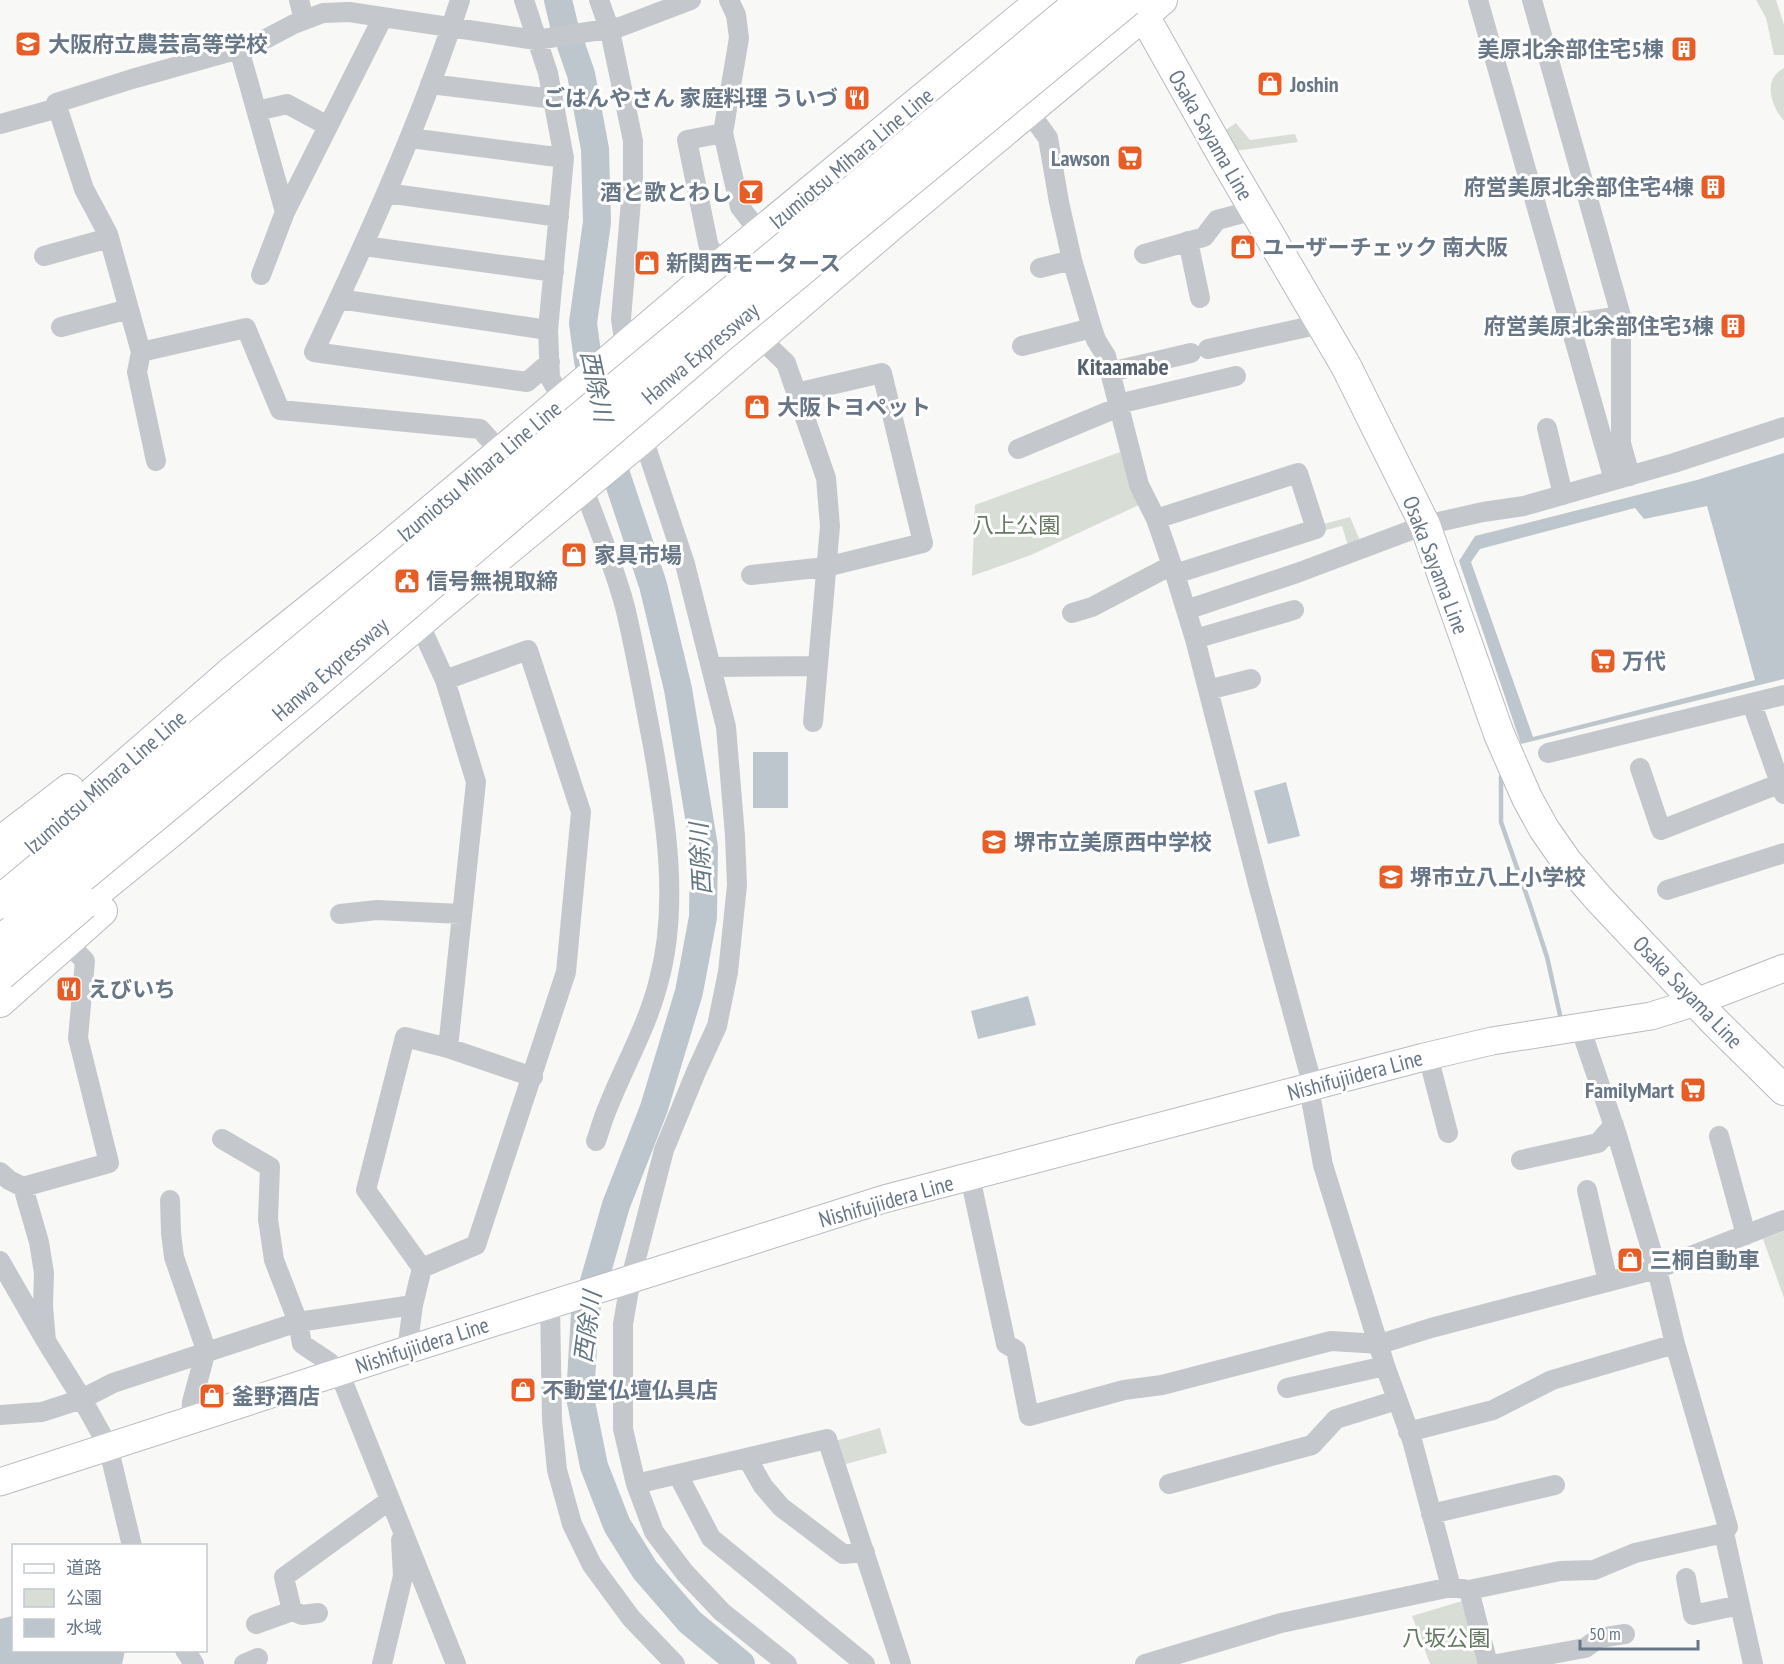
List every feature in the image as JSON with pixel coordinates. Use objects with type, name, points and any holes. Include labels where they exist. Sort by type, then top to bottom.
[{"type":"highway","name":"Hanwa Expressway","points":[[0,902],[1084,0]]},
{"type":"highway","name":"Hanwa Expressway","points":[[0,943],[301,694],[720,336],[1142,4]]},
{"type":"highway","points":[[0,973],[136,858],[301,694]]},
{"type":"highway","points":[[0,874],[28,853],[145,782]]},
{"type":"main road","name":"Izumiotsu Mihara Line Line","points":[[0,874],[231,672],[371,560],[565,399],[1028,4]]},
{"type":"main road","points":[[0,973],[1029,112],[1142,4]]},
{"type":"main road","name":"Osaka Sayama Line","points":[[1142,4],[1254,210],[1346,366],[1425,525],[1499,734],[1527,798],[1544,829],[1567,862],[1599,899],[1696,1002],[1784,1090]]},
{"type":"main road","points":[[0,842],[201,688],[231,672]]},
{"type":"main road","points":[[0,1002],[111,902],[171,832]]},
{"type":"main road","name":"Nishifujiidera Line","points":[[0,1482],[625,1280],[884,1199],[1428,1056],[1492,1041],[1651,1016],[1696,1002],[1784,968]]},
{"type":"street","points":[[299,0],[304,20]]},
{"type":"street","points":[[460,0],[410,138],[364,246],[314,352],[527,382],[550,362]]},
{"type":"street","points":[[524,0],[548,73],[564,158],[548,330],[550,378],[565,399]]},
{"type":"street","points":[[599,0],[609,29],[633,141],[633,177],[620,352]]},
{"type":"street","points":[[156,461],[137,372],[141,352],[129,309],[109,238],[84,189],[56,103],[254,45],[294,24],[323,13],[349,12],[536,40],[620,27],[691,0]]},
{"type":"street","points":[[729,0],[736,15],[739,38],[723,133],[740,207],[760,233]]},
{"type":"street","points":[[1478,0],[1569,324],[1622,478]]},
{"type":"street","points":[[1532,0],[1621,316],[1622,478]]},
{"type":"street","points":[[261,275],[285,212],[383,17]]},
{"type":"street","points":[[239,49],[285,212]]},
{"type":"street","points":[[430,84],[553,99]]},
{"type":"street","points":[[257,111],[287,104],[328,126]]},
{"type":"street","points":[[0,124],[58,108]]},
{"type":"street","points":[[1029,112],[1048,138],[1072,260],[1096,340],[1106,356],[1139,485],[1156,519],[1195,639],[1311,1087],[1323,1166],[1385,1366],[1412,1440],[1431,1514],[1488,1664]]},
{"type":"street","points":[[723,133],[687,140],[709,247],[723,263]]},
{"type":"street","points":[[410,138],[564,158]]},
{"type":"street","points":[[386,193],[559,217]]},
{"type":"street","points":[[1144,254],[1204,237],[1217,220],[1254,210]]},
{"type":"street","points":[[44,256],[109,238]]},
{"type":"street","points":[[1188,241],[1200,298]]},
{"type":"street","points":[[364,246],[554,272]]},
{"type":"street","points":[[1040,268],[1072,260]]},
{"type":"street","points":[[339,299],[548,330]]},
{"type":"street","points":[[61,327],[129,309]]},
{"type":"street","points":[[1569,324],[1621,316]]},
{"type":"street","points":[[1110,372],[1321,324]]},
{"type":"street","points":[[141,352],[246,328],[280,410],[480,429],[501,452]]},
{"type":"street","points":[[1022,346],[1092,328]]},
{"type":"street","points":[[760,338],[786,363],[826,478],[830,526],[813,722]]},
{"type":"street","points":[[751,575],[826,567],[924,543],[882,373],[796,393]]},
{"type":"street","points":[[1018,449],[1118,406],[1236,376]]},
{"type":"street","points":[[1186,610],[1297,573],[1425,525],[1483,512],[1524,506],[1674,463],[1784,427]]},
{"type":"street","points":[[1547,428],[1563,495]]},
{"type":"street","points":[[641,439],[685,564],[726,728],[737,885],[728,972],[717,1026],[664,1150],[625,1280],[622,1429],[636,1484],[654,1532],[685,1574],[722,1612],[787,1664]]},
{"type":"street","points":[[1072,613],[1092,607],[1174,570],[1316,529],[1298,473],[1156,519]]},
{"type":"street","points":[[586,485],[624,606],[639,672],[661,789],[668,852],[667,938],[660,980],[645,1024],[608,1107],[596,1141]]},
{"type":"street","points":[[371,560],[419,623],[445,680],[476,782],[448,1048]]},
{"type":"street","points":[[1195,639],[1294,610]]},
{"type":"street","points":[[422,1268],[476,1245],[567,972],[581,812],[528,650],[445,680]]},
{"type":"street","points":[[711,667],[818,666]]},
{"type":"street","points":[[1208,690],[1251,679]]},
{"type":"street","points":[[1548,753],[1752,704],[1784,694]]},
{"type":"street","points":[[1640,768],[1660,830],[1783,787],[1752,704]]},
{"type":"street","points":[[1667,890],[1784,853]]},
{"type":"street","points":[[340,914],[377,910],[461,915]]},
{"type":"street","points":[[23,1187],[109,1163],[78,1038],[85,961],[67,942]]},
{"type":"street","points":[[1145,1664],[1281,1623],[1560,1571],[1594,1570],[1635,1553],[1724,1533],[1728,1527],[1675,1344],[1657,1269],[1614,1125],[1580,1027]]},
{"type":"street","points":[[407,1350],[413,1305],[422,1268],[366,1190],[405,1037],[448,1048],[532,1077]]},
{"type":"street","points":[[1428,1056],[1448,1133]]},
{"type":"street","points":[[1521,1160],[1598,1143],[1614,1125]]},
{"type":"street","points":[[1719,1136],[1746,1235]]},
{"type":"street","points":[[222,1139],[270,1167],[268,1219],[274,1260],[298,1322],[302,1344],[329,1362],[339,1372],[456,1664]]},
{"type":"street","points":[[0,1172],[23,1187],[39,1242],[44,1273],[43,1306],[46,1341]]},
{"type":"street","points":[[969,1177],[1006,1344],[1016,1350],[1029,1416],[1124,1390],[1162,1384],[1331,1341],[1380,1344],[1431,1328],[1657,1269],[1784,1220]]},
{"type":"street","points":[[1587,1190],[1608,1282]]},
{"type":"street","points":[[170,1200],[174,1257],[204,1344],[198,1384],[192,1402],[191,1419]]},
{"type":"street","points":[[0,1261],[108,1446],[132,1544]]},
{"type":"street","points":[[555,1303],[552,1420],[557,1470],[572,1524],[592,1565],[631,1618],[675,1664]]},
{"type":"street","points":[[0,1415],[42,1412],[82,1399],[114,1383],[298,1322],[413,1305]]},
{"type":"street","points":[[1408,1432],[1493,1410],[1552,1380],[1675,1344]]},
{"type":"street","points":[[1287,1388],[1385,1366]]},
{"type":"street","points":[[1170,1484],[1312,1445],[1336,1419],[1397,1400]]},
{"type":"street","points":[[636,1484],[827,1439],[901,1664]]},
{"type":"street","points":[[747,1458],[763,1486],[781,1507],[843,1554],[864,1552]]},
{"type":"street","points":[[678,1475],[711,1538],[865,1664]]},
{"type":"street","points":[[1431,1514],[1555,1485]]},
{"type":"street","points":[[292,1611],[284,1577],[390,1500]]},
{"type":"street","points":[[382,1664],[403,1576],[400,1525]]},
{"type":"street","points":[[1724,1533],[1753,1664]]},
{"type":"street","points":[[1686,1578],[1693,1615],[1740,1605]]},
{"type":"street","points":[[256,1624],[292,1611],[302,1615],[318,1613]]},
{"type":"street","points":[[1497,1664],[1585,1648],[1599,1638],[1625,1634]]},
{"type":"green space","points":[[1756,0],[1776,0],[1784,25],[1784,55],[1774,55],[1766,18]]},
{"type":"green space","points":[[1784,68],[1784,121],[1772,101],[1771,86],[1777,73]]},
{"type":"green space","points":[[1236,123],[1250,140],[1295,134],[1298,142],[1235,151],[1224,131]]},
{"type":"green space","name":"八上公園","points":[[1120,452],[1139,505],[1031,555],[972,576],[975,505]]},
{"type":"green space","points":[[1350,517],[1361,543],[1348,546],[1342,526],[1326,530],[1324,524]]},
{"type":"green space","points":[[1784,1231],[1784,1298],[1763,1239]]},
{"type":"green space","points":[[880,1428],[887,1453],[842,1465],[835,1441]]},
{"type":"green space","name":"八坂公園","points":[[1462,1601],[1479,1664],[1430,1664],[1412,1616]]},
{"type":"water","points":[[1784,453],[1784,679],[1521,744],[1459,561],[1475,536],[1697,480]],"holes":[[[1707,506],[1755,680],[1533,737],[1471,562],[1480,549],[1635,508],[1644,519]]]},
{"type":"water","points":[[753,752],[788,752],[788,808],[753,808]]},
{"type":"water","points":[[1286,782],[1300,836],[1268,844],[1254,791]]},
{"type":"water","points":[[1028,996],[1036,1025],[978,1039],[971,1011]]},
{"type":"water","points":[[12,1616],[12,1652],[125,1652],[122,1664],[0,1664],[0,1619]]},
{"type":"waterway","name":"西除川","points":[[558,0],[581,74],[595,149],[597,222],[583,323],[588,361],[597,396]]},
{"type":"waterway","name":"西除川","points":[[608,441],[616,474],[653,585],[678,689],[704,847],[703,917],[689,992],[654,1108],[616,1205],[585,1313],[580,1397],[594,1466],[617,1525],[645,1570],[690,1622],[741,1664]]},
{"type":"waterway","points":[[1505,773],[1501,777],[1501,822],[1547,957],[1560,1015]]},
{"type":"place","name":"大阪府立農芸高等学校","points":[[28,44]]},
{"type":"place","name":"美原北余部住宅5棟","points":[[1684,49]]},
{"type":"place","name":"Joshin","points":[[1270,84]]},
{"type":"place","name":"ごはんやさん 家庭料理 ういづ","points":[[857,98]]},
{"type":"place","name":"Lawson","points":[[1130,158]]},
{"type":"place","name":"府営美原北余部住宅4棟","points":[[1713,187]]},
{"type":"place","name":"酒と歌とわし","points":[[751,192]]},
{"type":"place","name":"ユーザーチェック 南大阪","points":[[1243,247]]},
{"type":"place","name":"新関西モータース","points":[[647,263]]},
{"type":"place","name":"府営美原北余部住宅3棟","points":[[1733,326]]},
{"type":"place","name":"大阪トヨペット","points":[[757,407]]},
{"type":"place","name":"家具市場","points":[[574,555]]},
{"type":"place","name":"信号無視取締","points":[[407,581]]},
{"type":"place","name":"万代","points":[[1603,661]]},
{"type":"place","name":"堺市立美原西中学校","points":[[994,842]]},
{"type":"place","name":"堺市立八上小学校","points":[[1391,877]]},
{"type":"place","name":"えびいち","points":[[69,989]]},
{"type":"place","name":"FamilyMart","points":[[1693,1090]]},
{"type":"place","name":"三桐自動車","points":[[1630,1260]]},
{"type":"place","name":"不動堂仏壇仏具店","points":[[523,1390]]},
{"type":"place","name":"釜野酒店","points":[[212,1396]]},
{"type":"district","name":"Kitaamabe","points":[[1123,367]]}]
